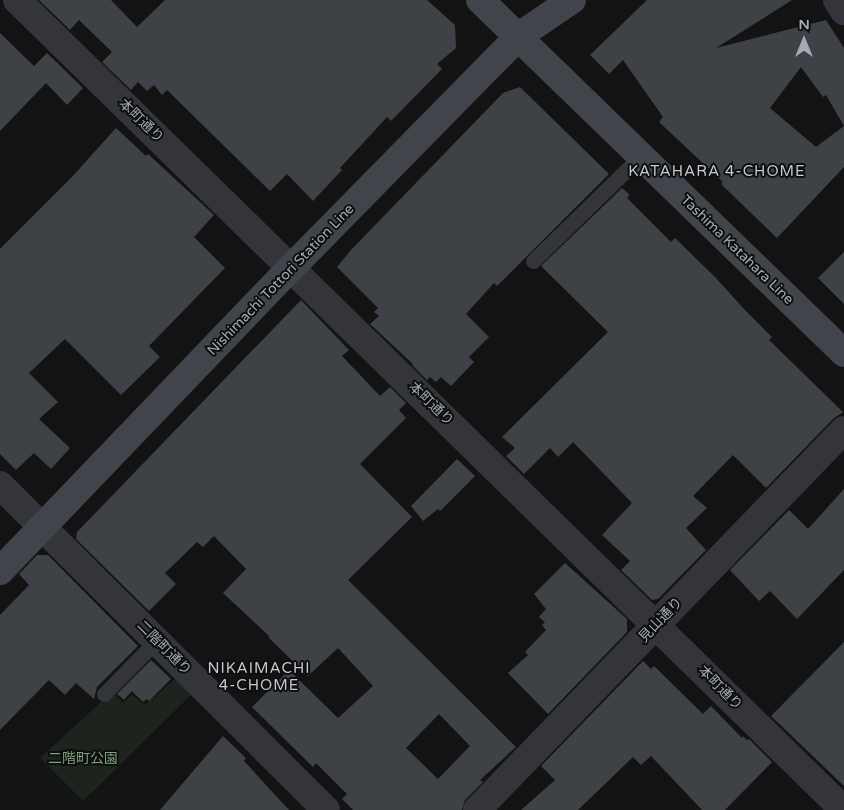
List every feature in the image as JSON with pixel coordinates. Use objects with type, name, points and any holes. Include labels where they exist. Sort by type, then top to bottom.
[{"type":"main road","name":"Tashima Katahara Line","points":[[480,0],[844,353]]},
{"type":"main road","name":"Nishimachi Tottori Station Line","points":[[0,571],[44,528],[291,268],[519,36],[572,0]]},
{"type":"street","name":"本町通り","points":[[17,0],[844,810]]},
{"type":"street","points":[[837,0],[844,11]]},
{"type":"street","name":"見山通り","points":[[477,810],[844,430]]},
{"type":"street","name":"二階町通り","points":[[0,485],[326,810]]},
{"type":"lane","points":[[533,261],[641,156]]},
{"type":"lane","points":[[104,694],[156,641]]},
{"type":"green space","name":"二階町公園","points":[[175,679],[192,694],[83,801],[40,758],[112,692],[123,703],[132,695],[145,705]]},
{"type":"building","points":[[39,0],[111,0],[137,27],[165,0],[427,0],[455,25],[456,48],[437,64],[442,69],[391,121],[387,117],[340,168],[342,170],[313,201],[287,174],[270,191],[167,90],[162,95],[154,85],[147,91],[138,82],[131,90],[102,62],[112,52],[79,20],[70,30]]},
{"type":"building","points":[[647,0],[792,0],[716,48],[826,20],[844,48],[844,126],[844,167],[777,238],[721,184],[723,182],[659,122],[663,117],[623,60],[609,74],[590,55]],"holes":[[[801,67],[823,97],[826,95],[844,126],[816,147],[770,108]]]},
{"type":"building","points":[[0,33],[34,66],[47,53],[83,88],[67,105],[46,83],[0,131]]},
{"type":"building","points":[[520,87],[609,174],[497,286],[494,283],[466,314],[489,337],[469,357],[474,362],[451,386],[441,377],[436,382],[430,377],[427,380],[413,364],[370,324],[379,316],[374,312],[378,308],[337,267],[351,250],[503,93]]},
{"type":"building","points":[[116,128],[146,156],[148,154],[214,215],[194,237],[225,268],[149,346],[160,357],[121,395],[65,339],[29,373],[58,402],[39,419],[70,448],[51,469],[34,453],[16,470],[0,454],[0,249],[71,178]]},
{"type":"building","points":[[622,188],[630,195],[627,198],[671,242],[675,238],[715,277],[772,337],[769,340],[843,412],[833,419],[766,488],[733,455],[693,496],[707,508],[686,528],[706,550],[658,599],[652,600],[621,570],[630,561],[602,535],[632,503],[573,442],[558,457],[550,448],[524,474],[506,456],[515,448],[502,437],[608,332],[541,266]]},
{"type":"building","points":[[844,252],[844,304],[818,278]]},
{"type":"building","points":[[301,300],[349,350],[342,356],[380,396],[390,387],[406,403],[399,410],[406,418],[360,464],[412,517],[348,580],[516,747],[480,780],[483,782],[465,800],[462,810],[353,810],[342,799],[347,794],[316,763],[313,767],[252,707],[289,670],[338,718],[373,686],[338,648],[308,676],[223,593],[246,569],[214,536],[203,547],[197,542],[165,573],[176,584],[149,611],[76,539],[77,532]],"holes":[[[439,714],[470,746],[438,779],[406,748]]]},
{"type":"building","points":[[457,459],[475,476],[440,511],[438,509],[423,521],[411,506]]},
{"type":"building","points":[[844,489],[844,570],[797,619],[770,591],[759,601],[730,570],[789,510],[808,529]]},
{"type":"building","points":[[37,555],[48,555],[138,646],[97,687],[94,699],[76,683],[65,695],[49,680],[0,730],[0,615],[29,585],[19,574]]},
{"type":"building","points":[[565,563],[627,619],[627,632],[548,714],[508,673],[528,655],[525,652],[546,630],[542,625],[545,622],[539,617],[546,609],[534,594]]},
{"type":"building","points":[[844,642],[844,786],[771,716]]},
{"type":"building","points":[[151,660],[171,679],[149,701],[147,699],[143,702],[132,691],[124,700],[117,694]]},
{"type":"building","points":[[643,661],[651,669],[654,666],[703,714],[711,706],[742,738],[743,736],[747,740],[749,739],[772,762],[725,810],[702,810],[651,756],[641,765],[633,757],[578,810],[521,810],[555,780],[541,766]]},
{"type":"building","points":[[223,736],[246,758],[244,761],[289,810],[160,810]]},
{"type":"district","name":"KATAHARA 4-CHOME","points":[[717,172]]},
{"type":"district","name":"NIKAIMACHI 4-CHOME","points":[[259,676]]}]
